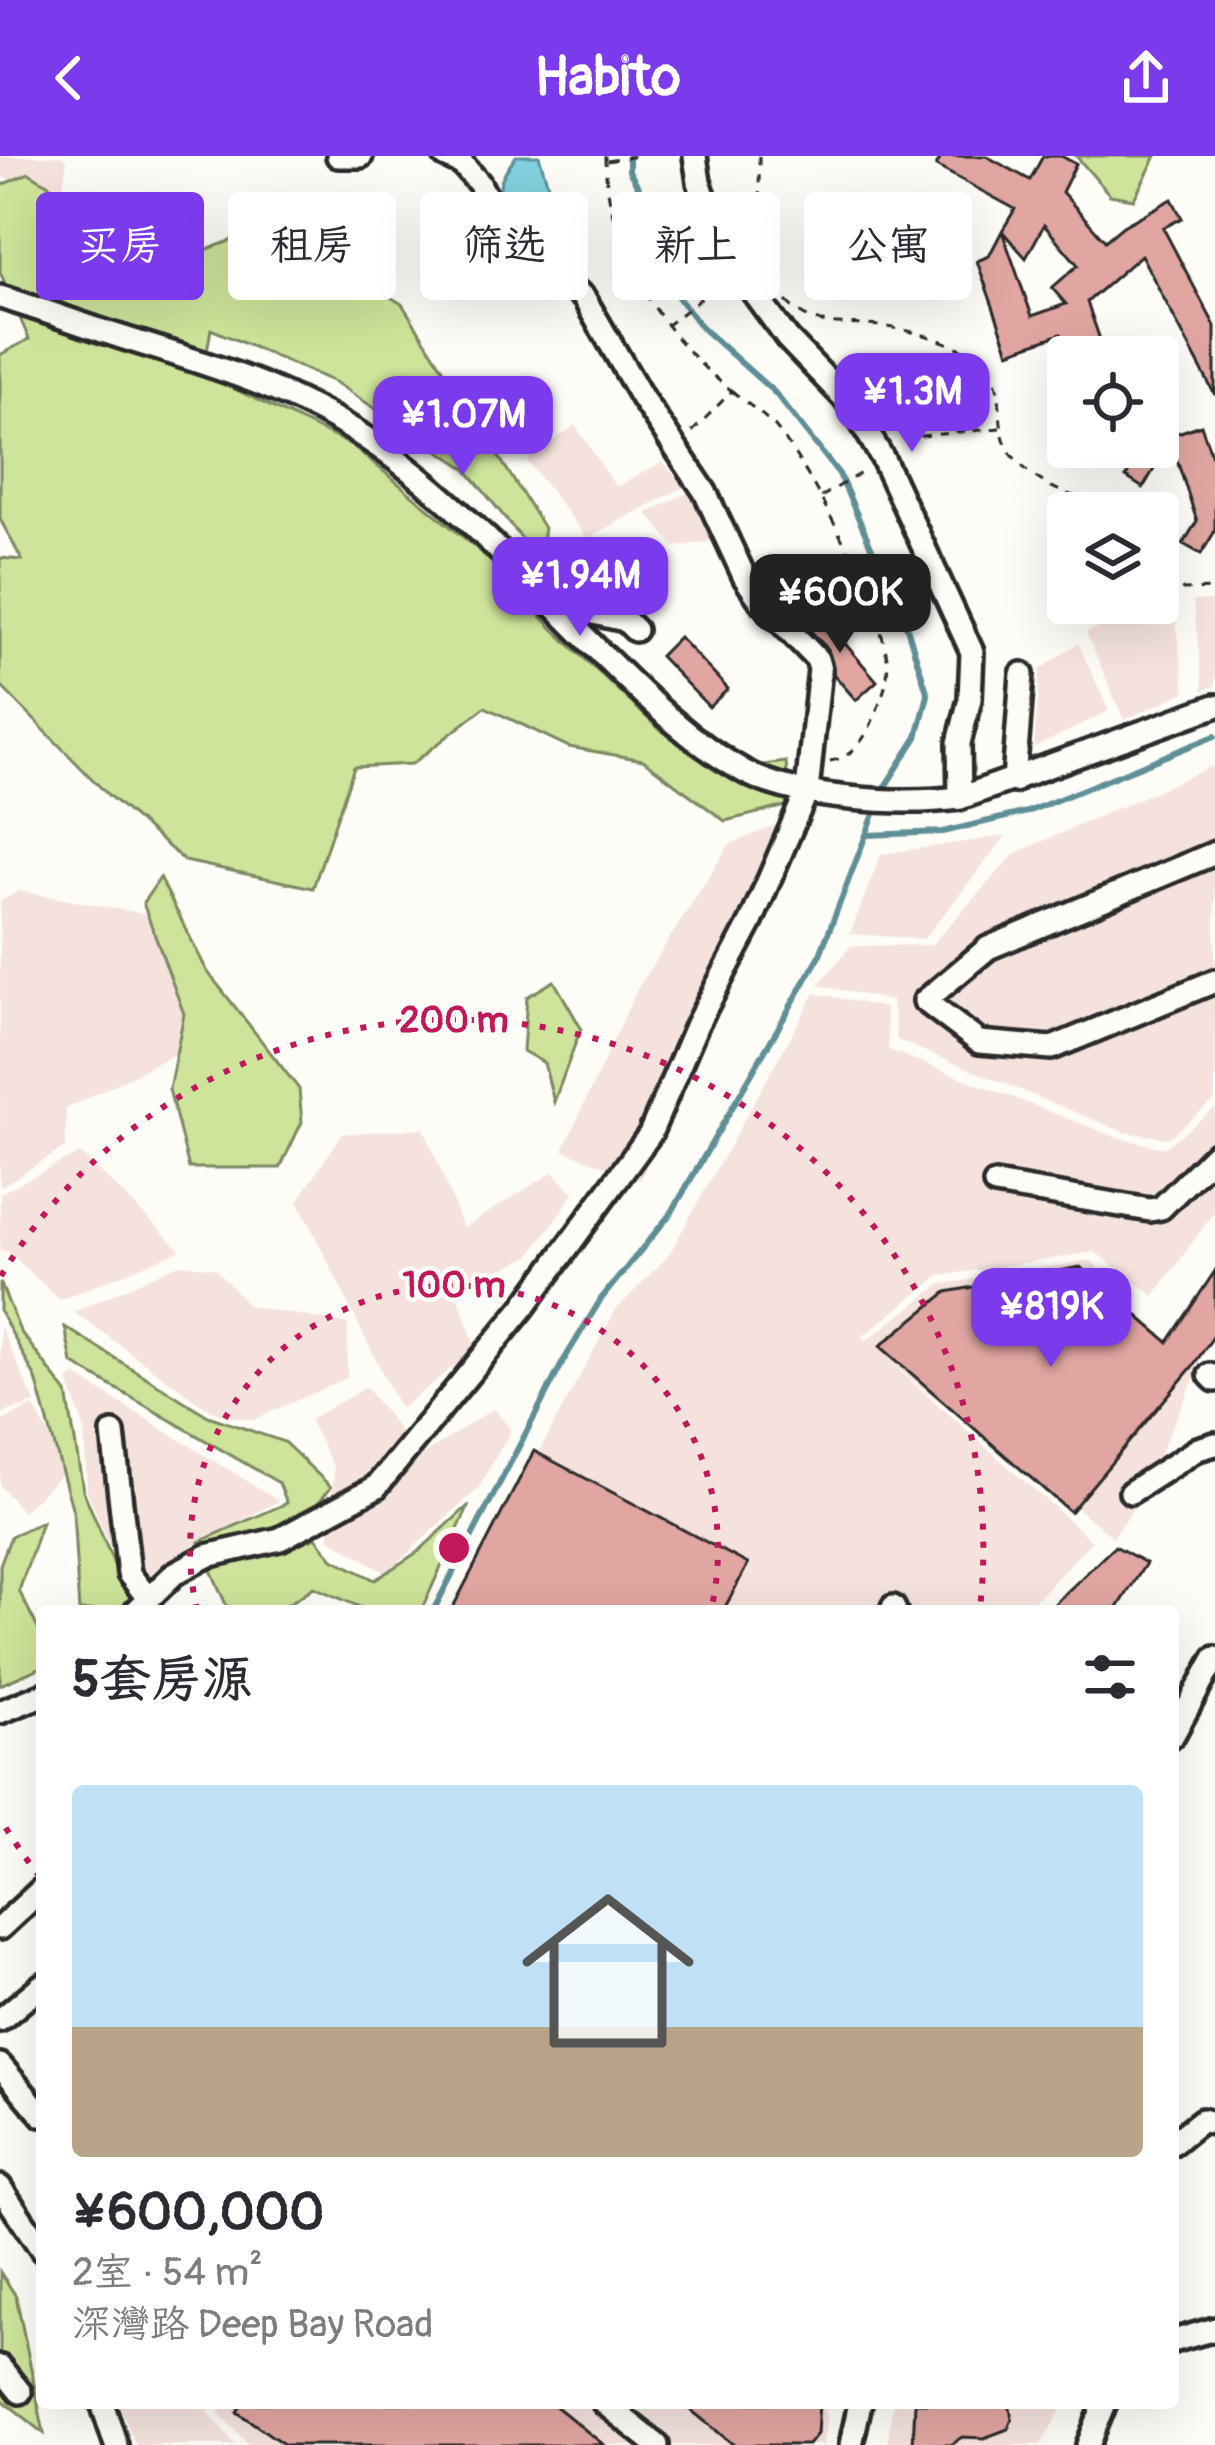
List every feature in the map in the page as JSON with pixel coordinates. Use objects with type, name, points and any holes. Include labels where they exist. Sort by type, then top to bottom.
[{"type":"street","points":[[338,156],[361,156]]},
{"type":"street","points":[[113,1433],[129,1574],[142,1605],[175,1573],[207,1556],[280,1539],[376,1486],[508,1326],[650,1134],[698,1024],[751,922],[807,791],[820,669],[817,659],[745,578],[705,492],[642,398],[584,298],[499,222],[479,183],[462,164],[445,156]]},
{"type":"street","points":[[694,156],[727,255],[787,338],[852,406],[902,500],[972,652],[970,699],[959,743],[960,797]]},
{"type":"street","points":[[0,296],[250,377],[314,407],[379,446],[441,497],[640,692],[701,745],[750,775],[859,799],[903,802],[960,797],[1215,706]]},
{"type":"street","points":[[550,603],[625,620],[635,630]]},
{"type":"street","points":[[1014,781],[1022,674]]},
{"type":"street","points":[[1215,853],[988,948],[925,1001],[979,1042],[1052,1048],[1215,981]]},
{"type":"street","points":[[995,1184],[1150,1210],[1161,1208],[1215,1154]]},
{"type":"street","points":[[1131,1492],[1198,1449],[1215,1444]]},
{"type":"street","points":[[1179,1726],[1212,1674]]},
{"type":"street","points":[[0,1712],[36,1698]]},
{"type":"street","points":[[0,1928],[36,1895]]},
{"type":"street","points":[[0,2020],[36,1997]]},
{"type":"street","points":[[0,2065],[36,2108]]},
{"type":"street","points":[[1179,2138],[1202,2120],[1215,2124]]},
{"type":"street","points":[[0,2187],[36,2241]]},
{"type":"street","points":[[1179,2339],[1215,2330]]},
{"type":"street","points":[[0,2366],[20,2392]]},
{"type":"street","points":[[103,2409],[116,2445]]},
{"type":"street","points":[[611,2409],[656,2445]]},
{"type":"street","points":[[851,2445],[859,2409]]},
{"type":"street","points":[[1088,2445],[1103,2409]]},
{"type":"path","points":[[637,156],[606,159],[606,184],[623,241],[667,326],[700,367],[774,427],[822,496],[864,588],[887,658],[885,690],[864,741],[837,760],[811,760]]},
{"type":"path","points":[[759,156],[758,228],[765,265],[779,294],[797,313],[817,323],[911,331],[965,350],[989,370],[1003,396],[1002,427],[1011,454],[1062,492]]},
{"type":"path","points":[[667,326],[699,300]]},
{"type":"path","points":[[678,446],[733,391]]},
{"type":"path","points":[[902,438],[1002,427]]},
{"type":"path","points":[[822,496],[877,463]]},
{"type":"path","points":[[1179,585],[1183,590],[1215,589]]},
{"type":"shaded area","points":[[0,156],[61,156],[67,160],[62,192],[36,195],[0,176]]},
{"type":"shaded area","points":[[575,425],[616,487],[663,462],[684,487],[587,538],[527,461]]},
{"type":"shaded area","points":[[689,492],[720,540],[675,547],[647,513]]},
{"type":"shaded area","points":[[1193,601],[1215,601],[1215,686],[1203,690]]},
{"type":"shaded area","points":[[1111,624],[1176,624],[1185,692],[1124,720],[1086,632]]},
{"type":"shaded area","points":[[1078,643],[1109,711],[1034,748],[1040,670]]},
{"type":"shaded area","points":[[1215,765],[1215,1100],[1168,1138],[1124,1132],[897,1040],[892,1001],[818,985],[851,946],[931,945],[1016,853]]},
{"type":"shaded area","points":[[776,825],[692,1030],[641,1180],[563,1150],[636,991],[729,845]]},
{"type":"shaded area","points":[[1006,836],[924,939],[850,934],[881,854]]},
{"type":"shaded area","points":[[20,891],[167,918],[196,1043],[66,1109],[66,1147],[0,1187],[0,901]]},
{"type":"shaded area","points":[[815,993],[885,1008],[889,1050],[1116,1137],[1164,1148],[1215,1108],[1215,1211],[1154,1296],[1095,1252],[939,1276],[862,1337],[866,1341],[939,1285],[1091,1260],[1140,1315],[1199,1369],[1136,1505],[1113,1537],[890,1362],[1092,1541],[1039,1597],[1024,1605],[456,1605],[615,1311],[668,1256]]},
{"type":"shaded area","points":[[424,1128],[463,1228],[553,1172],[574,1193],[530,1256],[456,1291],[476,1349],[400,1409],[298,1201],[342,1134]]},
{"type":"shaded area","points":[[80,1153],[181,1250],[60,1300],[7,1251],[0,1252],[0,1193]]},
{"type":"shaded area","points":[[179,1264],[215,1268],[249,1306],[348,1324],[347,1378],[253,1420],[221,1415],[74,1312]]},
{"type":"shaded area","points":[[0,1326],[35,1403],[0,1414]]},
{"type":"shaded area","points":[[75,1375],[279,1501],[181,1552],[139,1595],[120,1572],[87,1491],[84,1427],[68,1381]]},
{"type":"shaded area","points":[[366,1387],[420,1457],[494,1408],[511,1430],[478,1489],[386,1573],[329,1538],[334,1468],[309,1420]]},
{"type":"shaded area","points":[[33,1406],[68,1467],[23,1512],[0,1486],[0,1422]]},
{"type":"shaded area","points":[[121,2409],[210,2409],[235,2445],[136,2445]]},
{"type":"shaded area","points":[[826,2409],[827,2417],[823,2445],[249,2445],[218,2412]]},
{"type":"shaded area","points":[[892,2409],[1061,2409],[1041,2445],[887,2445]]},
{"type":"green space","points":[[1076,156],[1156,156],[1134,199],[1110,195]]},
{"type":"green space","points":[[29,173],[61,192],[36,192],[36,300],[204,300],[204,251],[228,242],[228,300],[395,300],[402,304],[544,528],[539,560],[465,468],[335,382],[211,329],[203,374],[353,446],[486,556],[551,627],[657,727],[716,771],[786,762],[790,805],[725,821],[643,760],[569,747],[485,707],[412,764],[354,767],[313,888],[185,861],[108,795],[0,685],[0,558],[22,560],[0,519],[0,355],[29,339],[0,272],[0,186]]},
{"type":"green space","points":[[160,878],[207,971],[299,1089],[302,1122],[280,1168],[189,1168],[169,1089],[184,1014],[143,903]]},
{"type":"green space","points":[[554,981],[581,1028],[554,1102],[544,1063],[523,1051],[527,997]]},
{"type":"green space","points":[[0,1282],[20,1331],[67,1393],[83,1490],[121,1581],[143,1605],[79,1605],[73,1511],[36,1379],[0,1311]]},
{"type":"green space","points":[[65,1327],[208,1416],[284,1442],[331,1487],[278,1552],[316,1537],[333,1559],[375,1580],[419,1551],[469,1505],[424,1605],[355,1605],[314,1587],[285,1605],[226,1605],[199,1542],[287,1503],[279,1483],[72,1363]]},
{"type":"green space","points":[[42,1522],[19,1591],[36,1624],[36,1670],[0,1685],[0,1565],[11,1536]]},
{"type":"green space","points":[[0,2272],[16,2296],[44,2433],[0,2398]]},
{"type":"water","points":[[516,156],[539,156],[550,192],[499,192]]},
{"type":"building","points":[[942,156],[986,156],[1030,180],[1043,156],[1061,156],[1076,164],[1062,192],[1105,241],[1172,199],[1182,218],[1163,228],[1215,326],[1215,395],[1141,255],[1087,302],[1099,336],[1047,336],[1009,352],[977,261],[989,256],[1002,231],[1015,209],[936,166]],"holes":[[[1044,225],[1078,265],[1052,288],[1066,304],[1032,316],[1002,231],[1026,258]]]},
{"type":"building","points":[[1201,425],[1215,465],[1215,531],[1201,554],[1183,544],[1197,521],[1179,466],[1179,433]]},
{"type":"building","points":[[1131,468],[1155,468],[1143,488],[1126,477]]},
{"type":"building","points":[[813,606],[877,681],[856,700],[834,675],[828,649],[799,619]]},
{"type":"building","points":[[679,637],[728,689],[709,707],[660,656]]},
{"type":"building","points":[[1080,1267],[1168,1342],[1215,1271],[1215,1334],[1070,1512],[880,1346],[947,1292]]},
{"type":"building","points":[[534,1451],[748,1564],[726,1605],[454,1605]]},
{"type":"building","points":[[1115,1546],[1146,1563],[1120,1605],[1053,1605]]},
{"type":"building","points":[[559,2409],[604,2445],[285,2445],[237,2412]]},
{"type":"building","points":[[689,2409],[819,2409],[817,2434],[808,2445],[734,2445]]},
{"type":"building","points":[[915,2409],[1010,2409],[1008,2429],[984,2438],[962,2437],[950,2445],[913,2444]]},
{"type":"waterway","points":[[436,1605],[564,1360],[601,1299],[672,1212],[819,957],[884,788],[917,737],[928,695],[907,628],[839,474],[775,393],[701,327],[671,288],[657,218],[629,171],[629,156]]},
{"type":"waterway","points":[[867,835],[943,832],[1027,812],[1215,736]]}]
